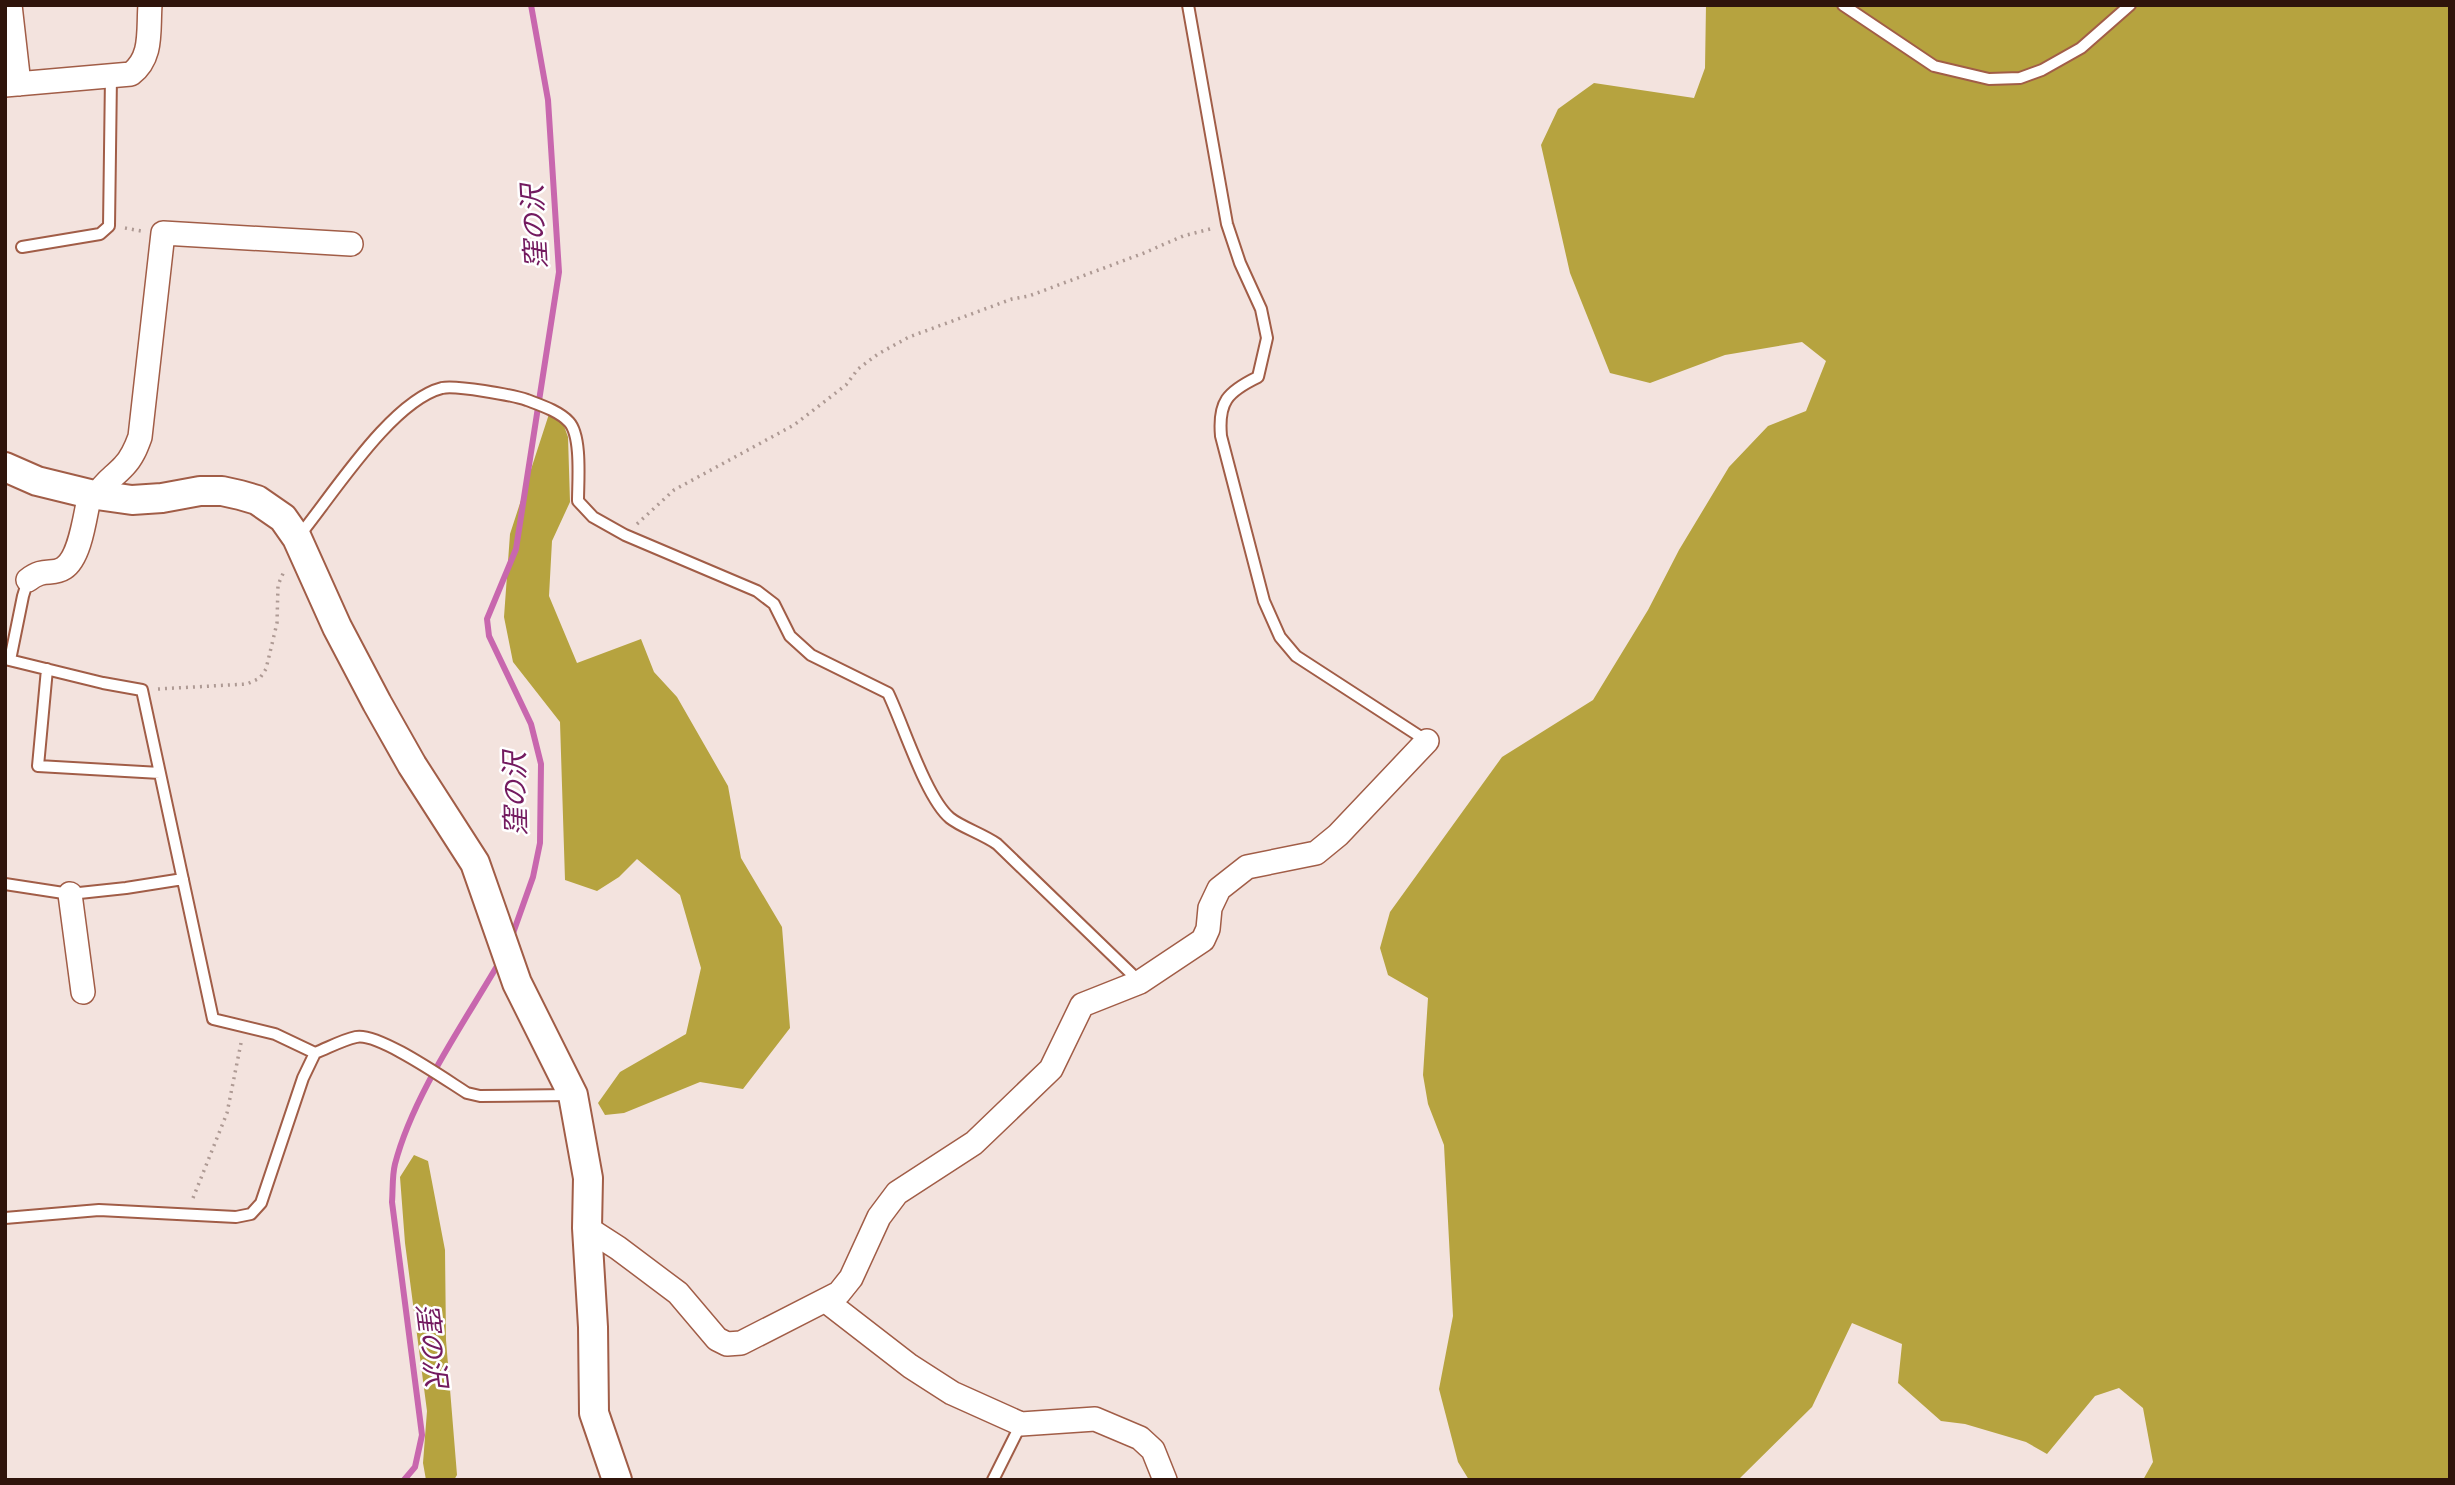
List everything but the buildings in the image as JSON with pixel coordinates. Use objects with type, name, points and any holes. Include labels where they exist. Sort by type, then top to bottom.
[{"type":"street","points":[[10,5],[12,85],[131,75],[140,67],[147,53],[150,5]]},
{"type":"street","points":[[28,580],[38,572],[62,570],[75,559],[93,495],[133,455],[140,437],[163,233],[351,244]]},
{"type":"street","points":[[5,467],[37,481],[93,495],[132,500],[200,491],[222,491],[240,495],[257,500],[283,518],[297,538],[337,627],[377,703],[412,765],[475,863],[517,983],[573,1095],[588,1178],[587,1228],[593,1327],[594,1413],[617,1480]]},
{"type":"street","points":[[587,1228],[678,1293],[717,1339],[727,1345],[741,1343],[798,1312],[826,1301],[839,1293],[851,1278],[879,1217],[897,1192],[974,1143],[1051,1069],[1082,1005],[1140,982],[1203,940],[1208,929],[1210,908],[1219,889],[1247,867],[1316,853],[1338,835],[1427,741]]},
{"type":"street","points":[[70,894],[83,992]]},
{"type":"street","points":[[826,1301],[931,1380],[952,1393],[1021,1424],[1095,1419],[1140,1438],[1153,1450],[1165,1480]]},
{"type":"lane","points":[[1188,5],[1227,224],[1240,263],[1261,309],[1267,338],[1258,377],[1245,383],[1227,398],[1219,414],[1221,436],[1264,601],[1280,637],[1296,656],[1427,741]]},
{"type":"lane","points":[[1843,5],[1934,66],[1989,79],[2020,78],[2042,70],[2081,48],[2130,5]]},
{"type":"lane","points":[[22,247],[100,234],[108,226],[111,76]]},
{"type":"lane","points":[[297,538],[372,440],[429,393],[445,387],[520,398],[546,407],[570,423],[577,443],[578,501],[593,517],[625,536],[757,591],[774,604],[790,636],[811,655],[888,693],[933,800],[951,819],[997,844],[1140,982]]},
{"type":"lane","points":[[28,580],[8,659],[142,690],[213,1019],[275,1034],[315,1053]]},
{"type":"lane","points":[[47,669],[38,766],[160,773]]},
{"type":"lane","points":[[5,884],[70,894],[183,879]]},
{"type":"lane","points":[[5,1218],[99,1210],[236,1217],[251,1214],[261,1203],[303,1078],[315,1053],[357,1037],[370,1037],[467,1093],[480,1096],[573,1095]]},
{"type":"lane","points":[[993,1480],[1021,1424]]},
{"type":"path","points":[[625,536],[674,490],[794,425],[846,385],[858,369],[908,337],[1012,299],[1029,296],[1183,236],[1227,224]]},
{"type":"path","points":[[108,226],[163,233]]},
{"type":"path","points":[[142,690],[247,684],[260,678],[266,669],[277,623],[278,585],[297,538]]},
{"type":"path","points":[[187,1214],[227,1113],[244,1027]]},
{"type":"shaded area","points":[[1706,5],[2450,5],[2450,1480],[2143,1480],[2153,1462],[2143,1408],[2119,1388],[2095,1396],[2047,1454],[2026,1442],[1965,1424],[1941,1421],[1898,1383],[1902,1344],[1852,1323],[1812,1407],[1738,1480],[1469,1480],[1458,1462],[1439,1389],[1453,1316],[1444,1145],[1428,1104],[1423,1075],[1428,998],[1388,975],[1380,948],[1390,912],[1502,757],[1593,700],[1648,610],[1679,550],[1729,467],[1768,426],[1806,411],[1826,361],[1802,342],[1725,355],[1650,383],[1610,373],[1570,273],[1541,145],[1558,109],[1594,83],[1694,98],[1705,68]]},
{"type":"shaded area","points":[[549,414],[560,415],[568,437],[570,502],[552,541],[549,596],[577,663],[641,639],[654,672],[677,697],[728,786],[741,858],[782,927],[790,1028],[743,1089],[700,1082],[624,1113],[605,1115],[598,1103],[620,1072],[686,1034],[701,968],[680,895],[637,859],[619,877],[597,891],[565,880],[560,722],[513,662],[504,617],[510,534]]},
{"type":"shaded area","points":[[414,1155],[428,1161],[445,1250],[446,1340],[457,1475],[454,1480],[426,1480],[423,1463],[427,1411],[405,1243],[400,1177]]},
{"type":"waterway","name":"窪の沢","points":[[512,936],[533,877],[540,843],[541,764],[531,724],[489,636],[487,619],[516,549],[559,272],[548,100],[531,5]]},
{"type":"waterway","name":"窪の沢","points":[[404,1480],[415,1467],[422,1435],[392,1202],[394,1169],[403,1138],[427,1086],[500,961]]}]
